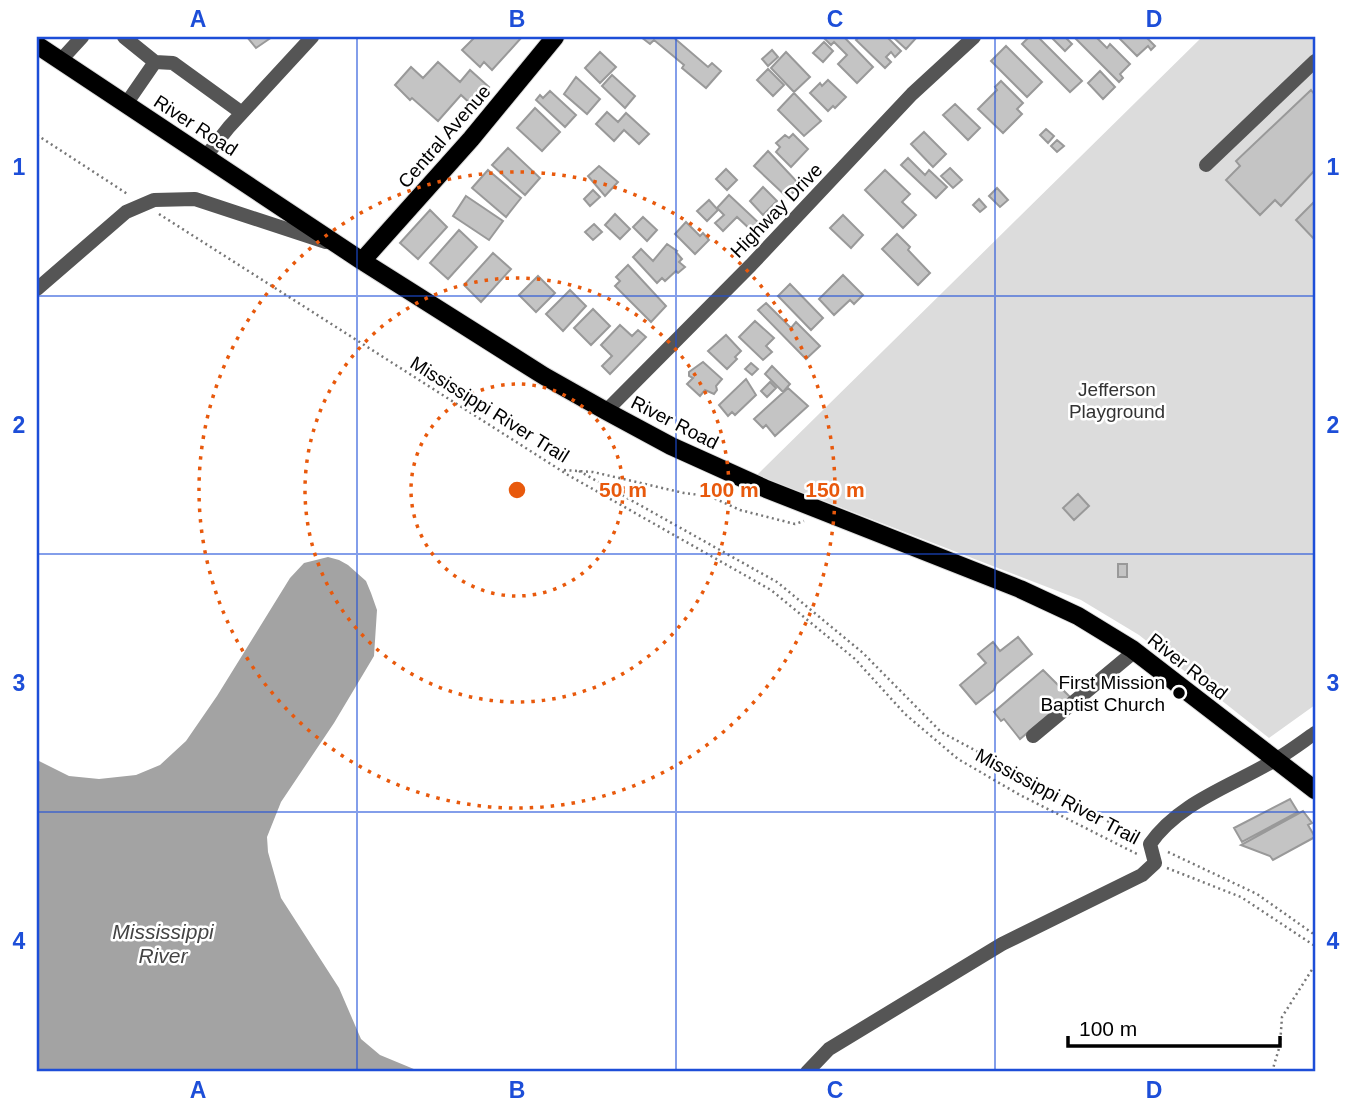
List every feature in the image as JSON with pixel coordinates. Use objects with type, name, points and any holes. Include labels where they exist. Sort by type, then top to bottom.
[{"type":"main road","name":"Central Avenue","points":[[362,261],[471,139],[555,37]]},
{"type":"main road","name":"River Road","points":[[37,46],[362,261],[544,376],[606,411],[764,488],[1020,589],[1078,616],[1135,651],[1315,790]]},
{"type":"street","points":[[60,61],[82,37]]},
{"type":"street","points":[[124,37],[155,62],[173,63],[242,113]]},
{"type":"street","points":[[206,156],[312,37]]},
{"type":"street","name":"Highway Drive","points":[[606,411],[751,265],[912,94],[974,37]]},
{"type":"street","points":[[1206,165],[1315,61]]},
{"type":"street","points":[[126,104],[155,62]]},
{"type":"street","points":[[37,289],[126,212],[154,200],[195,199],[344,247]]},
{"type":"street","points":[[1033,736],[1135,651]]},
{"type":"street","points":[[807,1072],[829,1049],[1002,944],[1142,875],[1155,863],[1150,844],[1178,813],[1276,760],[1315,733]]},
{"type":"path","name":"Mississippi River Trail","points":[[37,135],[560,470],[771,590],[855,659],[905,714],[958,759],[1020,795],[1155,863],[1241,897],[1315,946]]},
{"type":"path","points":[[560,470],[593,472],[684,493],[709,496],[740,510],[795,524],[827,513]]},
{"type":"path","points":[[579,471],[777,582],[863,653],[941,732],[1150,844],[1257,894],[1315,934]]},
{"type":"path","points":[[1272,1072],[1280,1045],[1282,1017],[1315,968]]},
{"type":"green space","name":"Jefferson Playground","points":[[1202,37],[1315,37],[1315,705],[1269,738],[1139,635],[1081,600],[757,475]]},
{"type":"water","name":"Mississippi River","points":[[328,557],[348,565],[366,581],[377,610],[374,656],[334,723],[281,802],[267,837],[268,852],[281,898],[339,988],[361,1039],[380,1055],[421,1072],[37,1072],[37,760],[69,776],[99,779],[136,775],[160,765],[186,741],[290,578],[304,563]]},
{"type":"building","points":[[247,37],[272,37],[256,48]]},
{"type":"building","points":[[475,37],[522,37],[492,70],[484,62],[480,67],[462,50]]},
{"type":"building","points":[[641,37],[673,37],[708,67],[712,63],[721,71],[706,88],[654,40],[650,44]]},
{"type":"building","points":[[823,37],[844,37],[873,67],[857,83],[838,64],[847,55],[834,42],[831,45]]},
{"type":"building","points":[[859,37],[887,37],[901,51],[895,57],[891,52],[886,57],[891,62],[885,68],[856,40]]},
{"type":"building","points":[[893,37],[917,37],[906,49]]},
{"type":"building","points":[[1026,37],[1038,37],[1082,81],[1070,92],[1022,44],[1028,38]]},
{"type":"building","points":[[1051,37],[1065,37],[1072,44],[1065,51]]},
{"type":"building","points":[[1074,37],[1096,37],[1107,48],[1110,44],[1130,64],[1120,74],[1123,78],[1119,82]]},
{"type":"building","points":[[1118,37],[1146,37],[1155,46],[1151,50],[1148,46],[1137,56]]},
{"type":"building","points":[[824,42],[833,51],[823,62],[813,53]]},
{"type":"building","points":[[1006,46],[1042,82],[1027,97],[991,61]]},
{"type":"building","points":[[772,50],[778,57],[768,66],[762,59]]},
{"type":"building","points":[[600,52],[616,67],[600,83],[585,68]]},
{"type":"building","points":[[786,52],[810,77],[794,92],[771,68]]},
{"type":"building","points":[[438,62],[460,82],[470,70],[489,87],[472,105],[461,95],[438,121],[395,85],[411,67],[423,78]]},
{"type":"building","points":[[768,69],[784,85],[773,96],[757,80]]},
{"type":"building","points":[[1100,71],[1115,87],[1103,99],[1088,83]]},
{"type":"building","points":[[612,75],[635,96],[625,108],[602,86]]},
{"type":"building","points":[[576,77],[600,99],[587,114],[564,94]]},
{"type":"building","points":[[828,80],[846,97],[828,111],[810,93],[820,83],[822,86]]},
{"type":"building","points":[[1001,81],[1023,103],[1017,109],[1022,114],[1003,133],[978,109],[997,90],[995,87]]},
{"type":"building","points":[[1311,90],[1315,95],[1315,170],[1281,206],[1275,200],[1260,215],[1226,180],[1240,166],[1236,161]]},
{"type":"building","points":[[550,91],[576,115],[565,127],[536,100],[540,95],[543,98]]},
{"type":"building","points":[[794,93],[821,121],[804,136],[778,110]]},
{"type":"building","points":[[955,104],[980,128],[968,140],[943,115]]},
{"type":"building","points":[[535,108],[560,132],[542,151],[517,128]]},
{"type":"building","points":[[607,112],[618,122],[626,113],[649,134],[639,144],[624,130],[614,141],[596,124]]},
{"type":"building","points":[[1046,129],[1054,136],[1048,143],[1040,135]]},
{"type":"building","points":[[924,132],[946,154],[933,167],[911,144]]},
{"type":"building","points":[[793,134],[808,149],[791,167],[776,152],[780,147],[776,143],[785,135],[789,138]]},
{"type":"building","points":[[1057,140],[1064,146],[1057,152],[1051,146]]},
{"type":"building","points":[[508,148],[540,178],[525,195],[492,165]]},
{"type":"building","points":[[768,151],[800,185],[788,198],[754,166]]},
{"type":"building","points":[[908,158],[925,175],[929,170],[947,187],[936,198],[901,165]]},
{"type":"building","points":[[599,166],[618,182],[605,196],[588,176]]},
{"type":"building","points":[[950,168],[962,180],[953,188],[941,176]]},
{"type":"building","points":[[726,169],[737,180],[727,190],[716,179]]},
{"type":"building","points":[[488,170],[521,198],[506,217],[472,188]]},
{"type":"building","points":[[885,170],[910,194],[902,202],[916,215],[903,228],[865,190]]},
{"type":"building","points":[[763,187],[777,201],[763,215],[750,201]]},
{"type":"building","points":[[997,188],[1008,200],[1000,207],[989,196]]},
{"type":"building","points":[[593,190],[600,197],[590,206],[584,199]]},
{"type":"building","points":[[729,195],[760,224],[753,232],[737,217],[723,231],[715,223],[724,215],[717,208]]},
{"type":"building","points":[[466,196],[503,221],[489,240],[453,216]]},
{"type":"building","points":[[979,199],[986,207],[980,212],[973,205]]},
{"type":"building","points":[[709,200],[718,210],[707,221],[697,211]]},
{"type":"building","points":[[1315,201],[1315,240],[1296,220]]},
{"type":"building","points":[[430,210],[447,227],[418,259],[400,243]]},
{"type":"building","points":[[615,214],[630,229],[620,239],[605,225]]},
{"type":"building","points":[[843,215],[863,235],[851,248],[830,228]]},
{"type":"building","points":[[643,217],[657,230],[647,241],[633,227]]},
{"type":"building","points":[[686,222],[700,236],[703,233],[709,240],[695,254],[675,234]]},
{"type":"building","points":[[594,224],[602,232],[593,240],[585,232]]},
{"type":"building","points":[[459,230],[477,247],[448,279],[430,263]]},
{"type":"building","points":[[897,234],[930,273],[918,285],[882,249]]},
{"type":"building","points":[[667,244],[677,251],[682,259],[679,262],[685,267],[665,281],[662,278],[657,283],[633,257],[641,249],[653,261]]},
{"type":"building","points":[[493,253],[511,269],[481,302],[464,285]]},
{"type":"building","points":[[628,265],[666,306],[651,322],[615,286],[620,281],[616,277]]},
{"type":"building","points":[[843,275],[863,295],[854,304],[850,300],[834,315],[819,299]]},
{"type":"building","points":[[538,276],[555,293],[536,312],[519,295]]},
{"type":"building","points":[[790,284],[823,318],[811,330],[778,296]]},
{"type":"building","points":[[570,290],[586,306],[563,331],[546,314]]},
{"type":"building","points":[[766,303],[791,328],[796,322],[820,346],[806,359],[758,310]]},
{"type":"building","points":[[593,309],[610,326],[591,345],[574,328]]},
{"type":"building","points":[[755,321],[774,338],[766,346],[772,352],[763,360],[739,337]]},
{"type":"building","points":[[620,325],[632,336],[638,330],[646,337],[610,374],[602,366],[612,356],[601,345]]},
{"type":"building","points":[[726,335],[741,351],[727,369],[708,351]]},
{"type":"building","points":[[703,362],[722,379],[714,394],[705,390],[700,396],[687,384],[693,378],[689,376],[689,372]]},
{"type":"building","points":[[751,363],[758,369],[752,375],[745,369]]},
{"type":"building","points":[[772,366],[790,384],[783,392],[765,374]]},
{"type":"building","points":[[746,379],[756,395],[735,415],[732,412],[728,416],[719,405]]},
{"type":"building","points":[[770,382],[776,388],[767,397],[761,391]]},
{"type":"building","points":[[788,388],[808,406],[775,436],[766,425],[763,428],[754,419]]},
{"type":"building","points":[[1078,494],[1089,506],[1074,520],[1063,508]]},
{"type":"building","points":[[1118,564],[1127,564],[1127,577],[1118,577]]},
{"type":"building","points":[[1018,637],[1032,654],[976,704],[960,685],[986,663],[978,654],[993,642],[1000,651]]},
{"type":"building","points":[[1043,670],[1070,697],[1020,739],[1004,719],[1001,721],[994,712]]},
{"type":"building","points":[[1290,799],[1298,812],[1242,842],[1234,828]]},
{"type":"building","points":[[1303,811],[1312,823],[1308,825],[1315,837],[1273,860],[1270,856],[1241,845]]},
{"type":"place","name":"First Mission Baptist Church","points":[[1179,693]]}]
